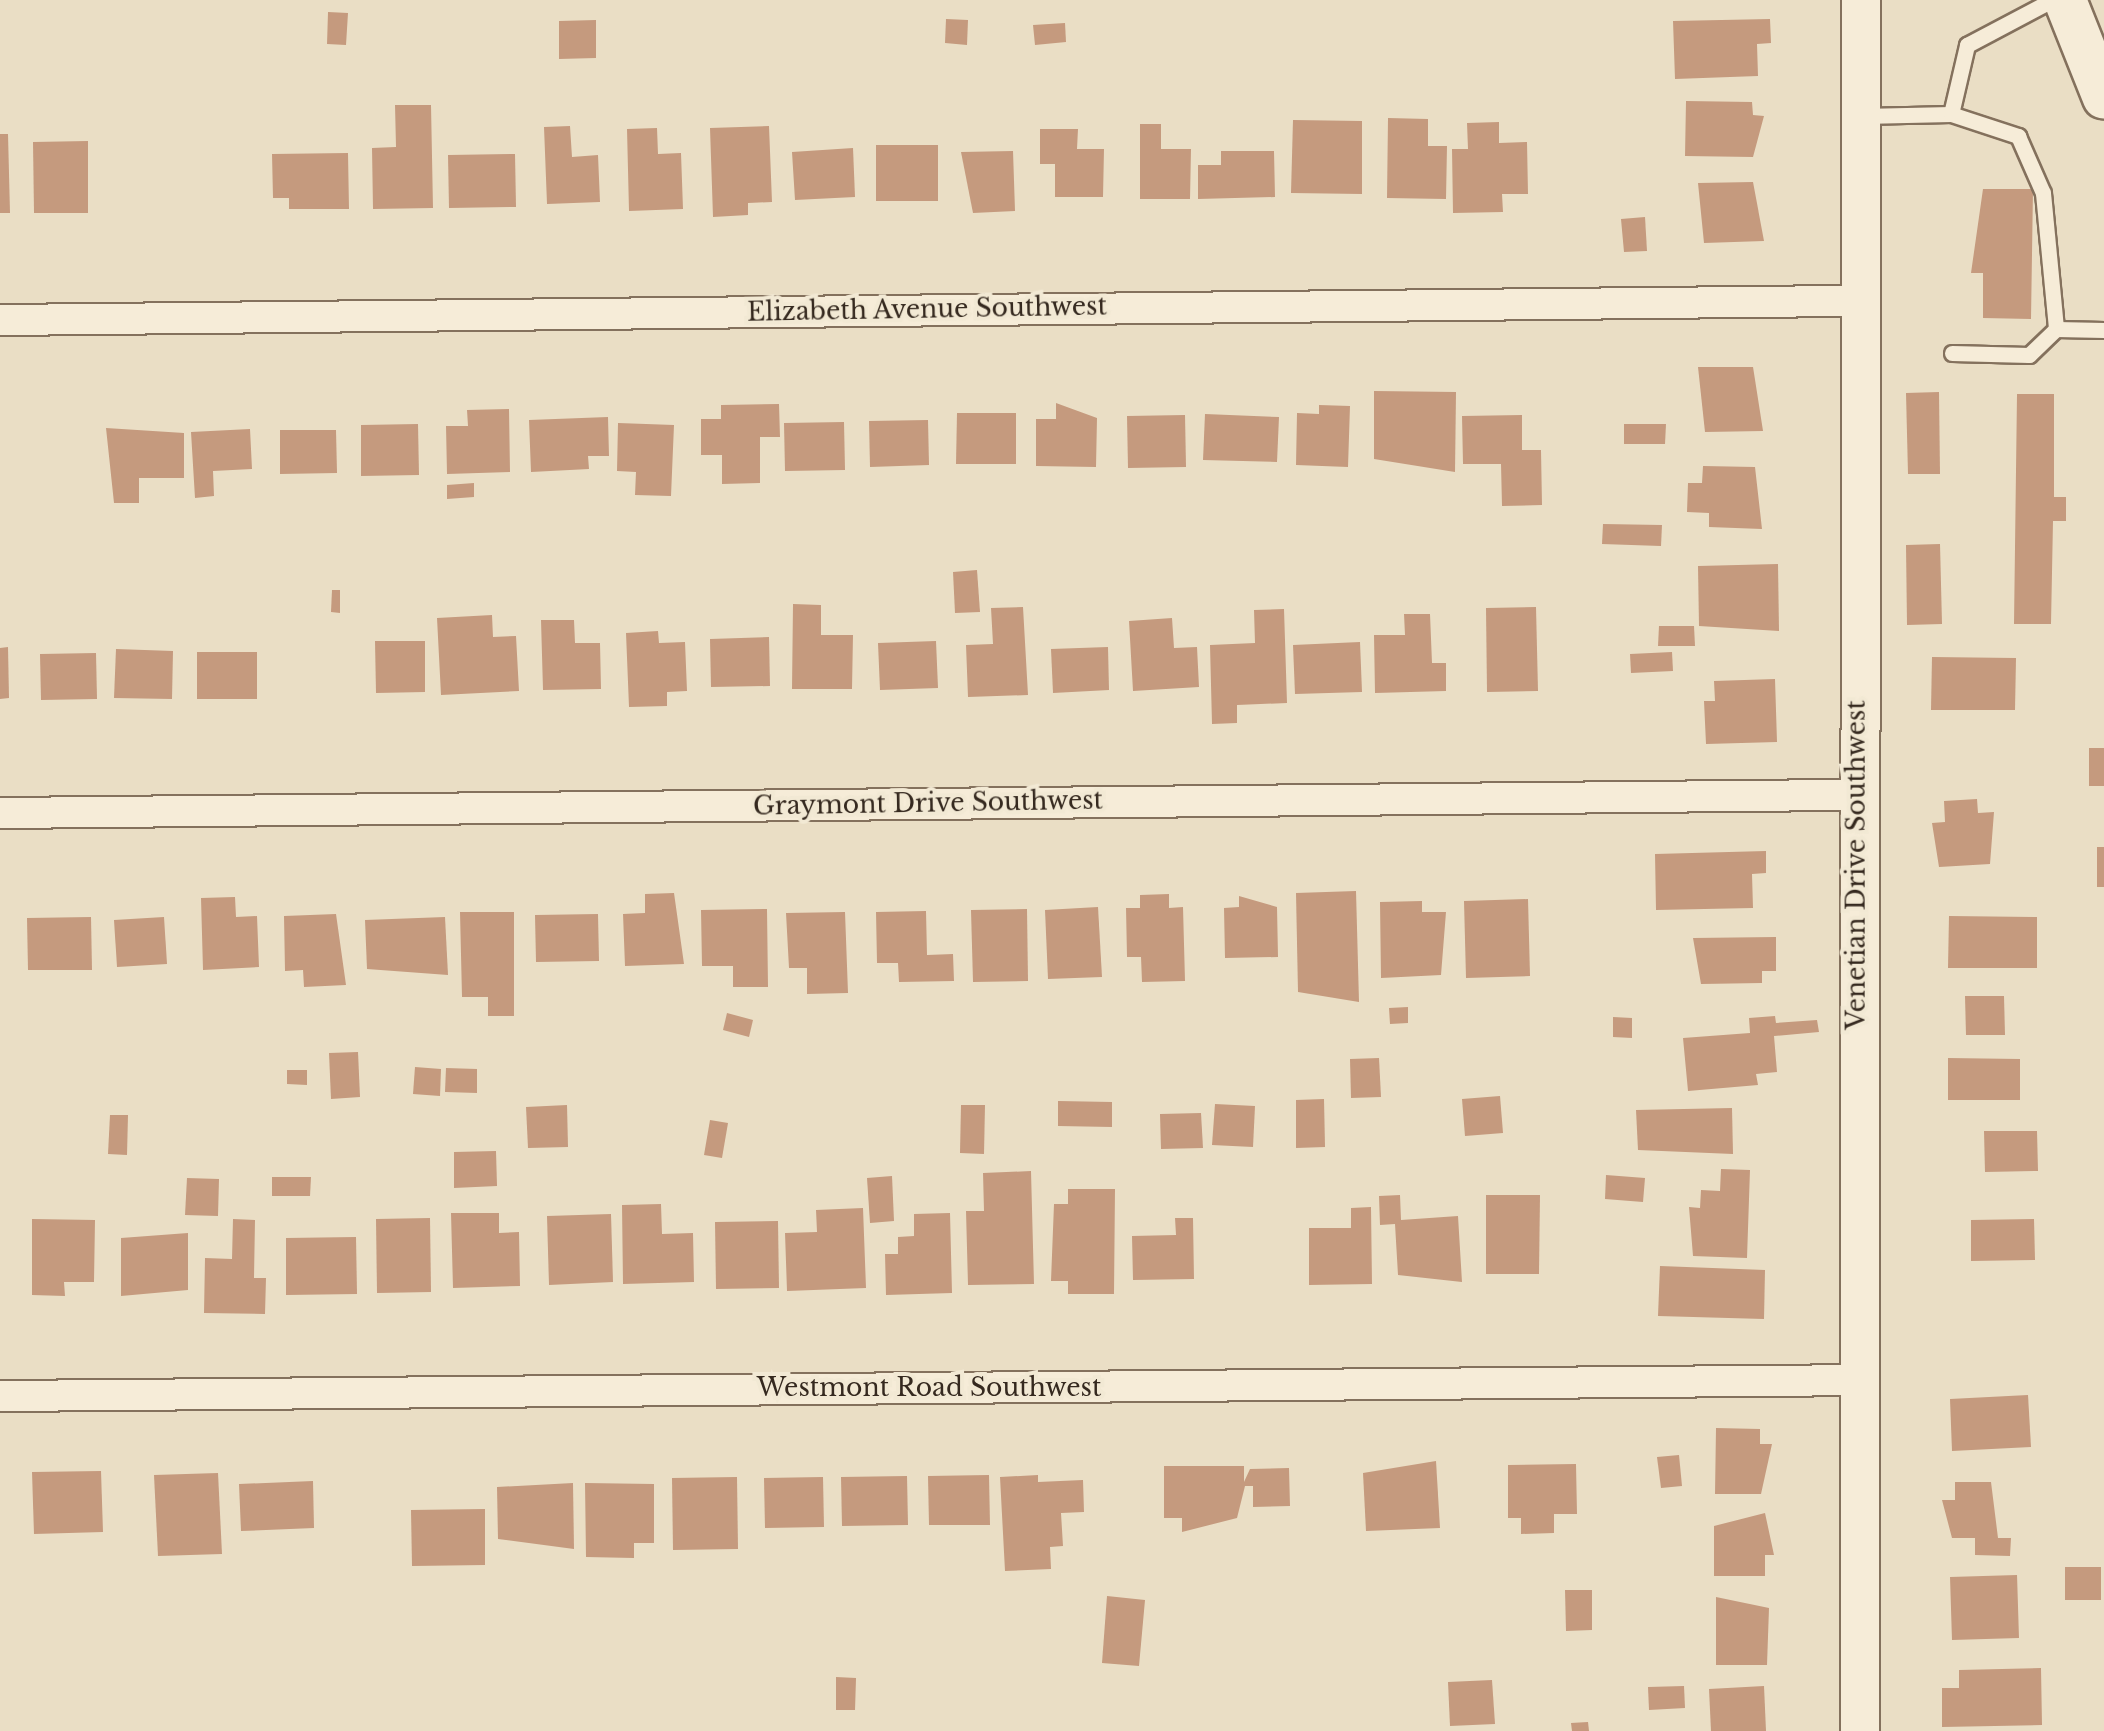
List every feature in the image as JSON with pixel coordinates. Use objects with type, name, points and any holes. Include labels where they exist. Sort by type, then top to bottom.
[{"type":"main road","points":[[2065,0],[2104,98]]},
{"type":"street","name":"Venetian Drive Southwest","points":[[1860,0],[1854,301],[1860,1731]]},
{"type":"street","name":"Elizabeth Avenue Southwest","points":[[0,320],[1854,301]]},
{"type":"street","name":"Graymont Drive Southwest","points":[[0,813],[1856,795]]},
{"type":"street","name":"Westmont Road Southwest","points":[[0,1396],[1859,1380]]},
{"type":"lane","points":[[1951,114],[1967,45],[2052,0]]},
{"type":"lane","points":[[1858,116],[1951,114],[2006,124],[2036,165],[2056,329]]},
{"type":"lane","points":[[1952,353],[2029,355],[2056,329],[2104,330]]},
{"type":"building","points":[[328,12],[348,13],[346,45],[327,44]]},
{"type":"building","points":[[946,19],[968,20],[967,45],[945,43]]},
{"type":"building","points":[[1770,19],[1771,43],[1757,44],[1758,76],[1675,79],[1673,21]]},
{"type":"building","points":[[596,20],[596,58],[559,59],[559,21]]},
{"type":"building","points":[[1065,23],[1066,42],[1035,45],[1033,25]]},
{"type":"building","points":[[1686,101],[1752,102],[1753,115],[1764,116],[1753,157],[1685,156]]},
{"type":"building","points":[[395,105],[431,105],[433,208],[373,209],[372,148],[396,147]]},
{"type":"building","points":[[1388,118],[1428,119],[1428,146],[1447,146],[1446,199],[1387,198]]},
{"type":"building","points":[[1293,120],[1362,121],[1362,194],[1291,193]]},
{"type":"building","points":[[1499,122],[1499,143],[1527,142],[1528,194],[1502,194],[1503,212],[1453,213],[1452,149],[1468,149],[1467,123]]},
{"type":"building","points":[[1140,124],[1161,124],[1161,149],[1191,149],[1190,199],[1140,199]]},
{"type":"building","points":[[570,126],[572,157],[598,155],[600,202],[547,204],[544,127]]},
{"type":"building","points":[[769,126],[772,202],[748,203],[748,215],[713,217],[710,128]]},
{"type":"building","points":[[657,128],[658,154],[681,153],[683,209],[629,211],[627,129]]},
{"type":"building","points":[[1040,129],[1078,129],[1077,149],[1104,149],[1103,197],[1055,197],[1055,164],[1040,164]]},
{"type":"building","points":[[0,134],[8,134],[10,213],[0,213]]},
{"type":"building","points":[[88,141],[88,213],[34,213],[33,142]]},
{"type":"building","points":[[876,145],[938,145],[938,201],[876,201]]},
{"type":"building","points":[[853,148],[855,197],[795,200],[792,152]]},
{"type":"building","points":[[1013,151],[1015,211],[973,213],[961,152]]},
{"type":"building","points":[[1221,151],[1274,151],[1275,197],[1198,199],[1198,165],[1221,165]]},
{"type":"building","points":[[348,153],[349,209],[289,209],[289,198],[273,198],[272,154]]},
{"type":"building","points":[[515,154],[516,207],[449,208],[448,155]]},
{"type":"building","points":[[1753,182],[1764,241],[1704,243],[1698,183]]},
{"type":"building","points":[[1983,189],[2033,189],[2031,319],[1983,318],[1983,273],[1971,273]]},
{"type":"building","points":[[1645,217],[1647,251],[1624,252],[1621,219]]},
{"type":"building","points":[[1698,367],[1753,367],[1763,431],[1705,432]]},
{"type":"building","points":[[1374,391],[1456,392],[1455,472],[1374,459]]},
{"type":"building","points":[[1939,392],[1940,474],[1908,474],[1906,393]]},
{"type":"building","points":[[2017,394],[2054,394],[2054,497],[2066,497],[2066,521],[2053,521],[2051,624],[2014,624]]},
{"type":"building","points":[[1056,403],[1097,418],[1096,467],[1036,466],[1036,419],[1056,419]]},
{"type":"building","points":[[779,404],[780,437],[760,437],[760,483],[722,484],[722,455],[701,455],[701,419],[721,419],[721,405]]},
{"type":"building","points":[[1319,405],[1350,406],[1348,467],[1296,465],[1297,413],[1319,414]]},
{"type":"building","points":[[509,409],[510,472],[447,474],[446,426],[468,426],[467,410]]},
{"type":"building","points":[[957,413],[1016,413],[1016,464],[956,464]]},
{"type":"building","points":[[1205,414],[1279,417],[1277,462],[1203,460]]},
{"type":"building","points":[[1185,415],[1186,467],[1128,468],[1127,416]]},
{"type":"building","points":[[1522,415],[1522,450],[1541,450],[1542,505],[1502,506],[1501,464],[1463,464],[1462,416]]},
{"type":"building","points":[[608,417],[609,456],[588,456],[589,469],[531,472],[529,420]]},
{"type":"building","points":[[928,420],[929,465],[870,467],[869,421]]},
{"type":"building","points":[[844,422],[845,470],[785,471],[784,423]]},
{"type":"building","points":[[618,423],[674,425],[671,496],[635,495],[636,472],[617,471]]},
{"type":"building","points":[[418,424],[419,475],[361,476],[361,425]]},
{"type":"building","points":[[1624,424],[1666,424],[1665,444],[1624,444]]},
{"type":"building","points":[[106,428],[184,433],[184,478],[139,478],[139,503],[114,503]]},
{"type":"building","points":[[250,429],[252,469],[213,471],[214,496],[195,498],[191,432]]},
{"type":"building","points":[[280,430],[336,430],[337,473],[280,474]]},
{"type":"building","points":[[1703,466],[1755,467],[1762,529],[1709,527],[1709,513],[1687,512],[1688,483],[1702,483]]},
{"type":"building","points":[[474,483],[474,497],[447,499],[447,485]]},
{"type":"building","points":[[1603,524],[1662,525],[1661,546],[1602,544]]},
{"type":"building","points":[[1940,544],[1942,624],[1907,625],[1906,545]]},
{"type":"building","points":[[1778,564],[1779,631],[1699,626],[1698,566]]},
{"type":"building","points":[[977,570],[980,612],[955,613],[953,572]]},
{"type":"building","points":[[332,590],[340,590],[340,613],[331,612]]},
{"type":"building","points":[[793,604],[821,605],[821,635],[853,635],[852,689],[792,689]]},
{"type":"building","points":[[1023,607],[1028,695],[968,697],[966,645],[993,644],[991,608]]},
{"type":"building","points":[[1536,607],[1538,691],[1487,692],[1486,608]]},
{"type":"building","points":[[1284,609],[1287,703],[1237,705],[1237,723],[1212,724],[1210,645],[1255,643],[1254,610]]},
{"type":"building","points":[[1404,614],[1430,614],[1432,663],[1446,663],[1446,691],[1375,693],[1374,635],[1405,635]]},
{"type":"building","points":[[492,615],[493,637],[516,636],[519,691],[441,695],[437,618]]},
{"type":"building","points":[[1172,618],[1174,648],[1197,647],[1199,687],[1133,691],[1129,621]]},
{"type":"building","points":[[541,620],[574,620],[575,643],[600,643],[601,689],[543,690]]},
{"type":"building","points":[[1659,626],[1694,626],[1695,646],[1658,646]]},
{"type":"building","points":[[658,631],[659,643],[685,642],[687,691],[667,692],[667,706],[629,707],[626,633]]},
{"type":"building","points":[[769,637],[770,686],[711,687],[710,639]]},
{"type":"building","points":[[375,641],[425,641],[425,692],[376,693]]},
{"type":"building","points":[[936,641],[938,688],[880,690],[878,643]]},
{"type":"building","points":[[1360,642],[1362,692],[1295,694],[1293,645]]},
{"type":"building","points":[[8,647],[9,698],[0,699],[0,648]]},
{"type":"building","points":[[1108,647],[1109,690],[1053,693],[1051,649]]},
{"type":"building","points":[[116,649],[173,651],[172,699],[114,698]]},
{"type":"building","points":[[197,652],[257,652],[257,699],[197,699]]},
{"type":"building","points":[[1672,652],[1673,671],[1631,673],[1630,654]]},
{"type":"building","points":[[96,653],[97,699],[41,700],[40,654]]},
{"type":"building","points":[[1932,657],[2016,658],[2015,710],[1931,710]]},
{"type":"building","points":[[1775,679],[1777,742],[1706,744],[1704,701],[1715,701],[1714,681]]},
{"type":"building","points":[[2089,748],[2104,748],[2104,786],[2089,786]]},
{"type":"building","points":[[1977,799],[1978,813],[1994,812],[1990,864],[1939,867],[1932,823],[1945,822],[1944,801]]},
{"type":"building","points":[[2097,847],[2104,847],[2104,887],[2097,887]]},
{"type":"building","points":[[1766,851],[1766,873],[1752,874],[1753,908],[1656,910],[1655,854]]},
{"type":"building","points":[[1356,891],[1359,1002],[1298,992],[1296,893]]},
{"type":"building","points":[[674,893],[684,964],[625,966],[623,914],[645,913],[645,894]]},
{"type":"building","points":[[1169,894],[1169,908],[1183,907],[1185,981],[1142,982],[1141,957],[1127,957],[1126,908],[1140,908],[1140,895]]},
{"type":"building","points":[[1239,896],[1277,907],[1278,957],[1225,958],[1224,908],[1239,907]]},
{"type":"building","points":[[235,897],[236,917],[257,916],[259,967],[203,970],[201,898]]},
{"type":"building","points":[[1528,899],[1530,976],[1466,978],[1464,901]]},
{"type":"building","points":[[1422,901],[1422,912],[1446,912],[1441,975],[1381,978],[1380,902]]},
{"type":"building","points":[[1098,907],[1102,977],[1048,979],[1045,910]]},
{"type":"building","points":[[767,909],[768,987],[733,987],[733,966],[702,966],[701,910]]},
{"type":"building","points":[[1027,909],[1028,981],[973,982],[971,910]]},
{"type":"building","points":[[926,911],[927,955],[953,954],[954,981],[899,982],[898,963],[877,963],[876,912]]},
{"type":"building","points":[[460,912],[514,912],[514,1016],[488,1016],[488,997],[462,997]]},
{"type":"building","points":[[845,912],[848,993],[807,994],[807,968],[789,968],[786,913]]},
{"type":"building","points":[[336,914],[346,985],[304,987],[303,970],[285,971],[284,916]]},
{"type":"building","points":[[598,914],[599,961],[536,962],[535,915]]},
{"type":"building","points":[[1949,916],[2037,917],[2037,968],[1948,968]]},
{"type":"building","points":[[91,917],[92,970],[28,970],[27,918]]},
{"type":"building","points":[[164,917],[167,964],[117,967],[114,920]]},
{"type":"building","points":[[445,917],[448,975],[367,969],[365,920]]},
{"type":"building","points":[[1776,937],[1776,971],[1762,971],[1762,983],[1701,984],[1693,938]]},
{"type":"building","points":[[1965,996],[2004,996],[2005,1035],[1966,1035]]},
{"type":"building","points":[[1408,1007],[1408,1023],[1390,1024],[1389,1008]]},
{"type":"building","points":[[727,1013],[753,1020],[749,1037],[723,1030]]},
{"type":"building","points":[[1775,1016],[1776,1023],[1817,1020],[1819,1032],[1774,1036],[1777,1072],[1756,1074],[1758,1085],[1688,1091],[1683,1038],[1750,1033],[1749,1018]]},
{"type":"building","points":[[1613,1017],[1632,1018],[1632,1038],[1613,1037]]},
{"type":"building","points":[[358,1052],[360,1097],[331,1099],[329,1053]]},
{"type":"building","points":[[1379,1058],[1381,1097],[1351,1098],[1350,1059]]},
{"type":"building","points":[[1948,1058],[2020,1059],[2020,1100],[1948,1100]]},
{"type":"building","points":[[415,1067],[441,1069],[440,1096],[413,1094]]},
{"type":"building","points":[[446,1068],[477,1069],[477,1093],[445,1092]]},
{"type":"building","points":[[287,1070],[307,1070],[307,1085],[287,1084]]},
{"type":"building","points":[[1500,1096],[1503,1133],[1465,1136],[1462,1099]]},
{"type":"building","points":[[1324,1099],[1325,1147],[1296,1148],[1296,1100]]},
{"type":"building","points":[[1058,1101],[1112,1102],[1112,1127],[1058,1126]]},
{"type":"building","points":[[1215,1104],[1255,1106],[1253,1147],[1212,1145]]},
{"type":"building","points":[[567,1105],[568,1147],[528,1148],[526,1107]]},
{"type":"building","points":[[961,1105],[985,1105],[984,1154],[960,1153]]},
{"type":"building","points":[[1732,1108],[1733,1154],[1638,1150],[1636,1110]]},
{"type":"building","points":[[1201,1113],[1203,1148],[1161,1149],[1160,1114]]},
{"type":"building","points":[[110,1115],[128,1115],[127,1155],[108,1154]]},
{"type":"building","points":[[710,1120],[728,1123],[722,1158],[704,1155]]},
{"type":"building","points":[[1984,1131],[2037,1131],[2038,1171],[1985,1172]]},
{"type":"building","points":[[496,1151],[497,1186],[454,1188],[454,1152]]},
{"type":"building","points":[[1721,1169],[1750,1170],[1747,1258],[1693,1256],[1689,1207],[1700,1208],[1701,1190],[1720,1191]]},
{"type":"building","points":[[1031,1171],[1034,1284],[968,1285],[966,1211],[984,1211],[983,1173]]},
{"type":"building","points":[[1606,1175],[1645,1178],[1643,1202],[1605,1199]]},
{"type":"building","points":[[892,1176],[894,1221],[870,1223],[867,1178]]},
{"type":"building","points":[[272,1177],[311,1177],[310,1196],[272,1196]]},
{"type":"building","points":[[187,1178],[219,1179],[218,1216],[185,1215]]},
{"type":"building","points":[[1068,1189],[1115,1189],[1114,1294],[1068,1294],[1068,1281],[1051,1281],[1054,1204],[1068,1204]]},
{"type":"building","points":[[1400,1195],[1401,1220],[1458,1216],[1462,1282],[1398,1275],[1395,1224],[1380,1225],[1379,1196]]},
{"type":"building","points":[[1486,1195],[1540,1195],[1539,1274],[1486,1274]]},
{"type":"building","points":[[661,1204],[662,1234],[693,1233],[694,1282],[623,1284],[622,1205]]},
{"type":"building","points":[[1371,1207],[1372,1284],[1309,1285],[1309,1228],[1351,1228],[1351,1208]]},
{"type":"building","points":[[863,1208],[866,1288],[787,1291],[785,1233],[817,1232],[816,1210]]},
{"type":"building","points":[[451,1213],[499,1213],[499,1233],[519,1232],[520,1286],[453,1288]]},
{"type":"building","points":[[950,1213],[952,1293],[886,1295],[885,1254],[898,1254],[898,1237],[914,1236],[914,1214]]},
{"type":"building","points":[[611,1214],[613,1282],[549,1285],[547,1216]]},
{"type":"building","points":[[430,1218],[431,1292],[377,1293],[376,1219]]},
{"type":"building","points":[[1175,1218],[1193,1218],[1194,1279],[1133,1280],[1132,1236],[1176,1235]]},
{"type":"building","points":[[32,1219],[95,1220],[94,1282],[64,1282],[65,1296],[32,1295]]},
{"type":"building","points":[[233,1219],[255,1220],[254,1278],[266,1278],[265,1314],[204,1313],[205,1258],[232,1259]]},
{"type":"building","points":[[2034,1219],[2035,1260],[1971,1261],[1971,1220]]},
{"type":"building","points":[[778,1221],[779,1288],[716,1289],[715,1222]]},
{"type":"building","points":[[188,1233],[188,1290],[121,1296],[121,1238]]},
{"type":"building","points":[[356,1237],[357,1294],[286,1295],[286,1238]]},
{"type":"building","points":[[1660,1266],[1765,1270],[1764,1319],[1658,1316]]},
{"type":"building","points":[[2028,1395],[2031,1447],[1952,1451],[1950,1399]]},
{"type":"building","points":[[1716,1428],[1760,1429],[1760,1444],[1772,1444],[1761,1494],[1715,1494]]},
{"type":"building","points":[[1679,1455],[1682,1486],[1661,1488],[1657,1457]]},
{"type":"building","points":[[1436,1461],[1440,1528],[1366,1531],[1363,1473]]},
{"type":"building","points":[[1576,1464],[1577,1514],[1554,1514],[1554,1533],[1521,1534],[1521,1518],[1508,1518],[1508,1465]]},
{"type":"building","points":[[1164,1466],[1244,1466],[1244,1482],[1250,1469],[1289,1468],[1290,1506],[1253,1507],[1253,1486],[1245,1486],[1237,1518],[1182,1532],[1182,1518],[1164,1518]]},
{"type":"building","points":[[101,1471],[103,1532],[34,1534],[32,1472]]},
{"type":"building","points":[[218,1473],[222,1554],[158,1556],[154,1475]]},
{"type":"building","points":[[989,1475],[990,1525],[929,1525],[928,1476]]},
{"type":"building","points":[[1038,1475],[1038,1482],[1083,1480],[1084,1512],[1061,1513],[1063,1546],[1050,1547],[1051,1569],[1005,1571],[1000,1477]]},
{"type":"building","points":[[907,1476],[908,1525],[842,1526],[841,1477]]},
{"type":"building","points":[[737,1477],[738,1549],[673,1550],[672,1478]]},
{"type":"building","points":[[823,1477],[824,1527],[765,1528],[764,1478]]},
{"type":"building","points":[[313,1481],[314,1528],[241,1531],[239,1484]]},
{"type":"building","points":[[1955,1482],[1991,1482],[1998,1538],[2011,1538],[2010,1556],[1975,1555],[1975,1538],[1952,1538],[1942,1500],[1955,1500]]},
{"type":"building","points":[[573,1483],[574,1549],[498,1539],[497,1487]]},
{"type":"building","points":[[585,1483],[654,1484],[654,1543],[634,1543],[634,1558],[586,1557]]},
{"type":"building","points":[[485,1509],[485,1565],[412,1566],[411,1510]]},
{"type":"building","points":[[1765,1513],[1774,1555],[1765,1555],[1765,1576],[1714,1576],[1714,1526]]},
{"type":"building","points":[[2065,1567],[2101,1567],[2101,1600],[2065,1600]]},
{"type":"building","points":[[2017,1575],[2019,1638],[1952,1640],[1950,1577]]},
{"type":"building","points":[[1565,1590],[1592,1590],[1592,1630],[1566,1631]]},
{"type":"building","points":[[1107,1596],[1145,1600],[1139,1666],[1102,1663]]},
{"type":"building","points":[[1716,1597],[1769,1608],[1767,1665],[1716,1665]]},
{"type":"building","points":[[2041,1668],[2042,1725],[1942,1727],[1942,1688],[1959,1688],[1959,1670]]},
{"type":"building","points":[[836,1677],[856,1678],[855,1710],[836,1710]]},
{"type":"building","points":[[1492,1680],[1495,1724],[1450,1726],[1448,1682]]},
{"type":"building","points":[[1684,1686],[1685,1708],[1649,1710],[1648,1687]]},
{"type":"building","points":[[1764,1686],[1766,1731],[1711,1731],[1709,1689]]},
{"type":"building","points":[[1588,1722],[1589,1731],[1572,1731],[1571,1723]]}]
